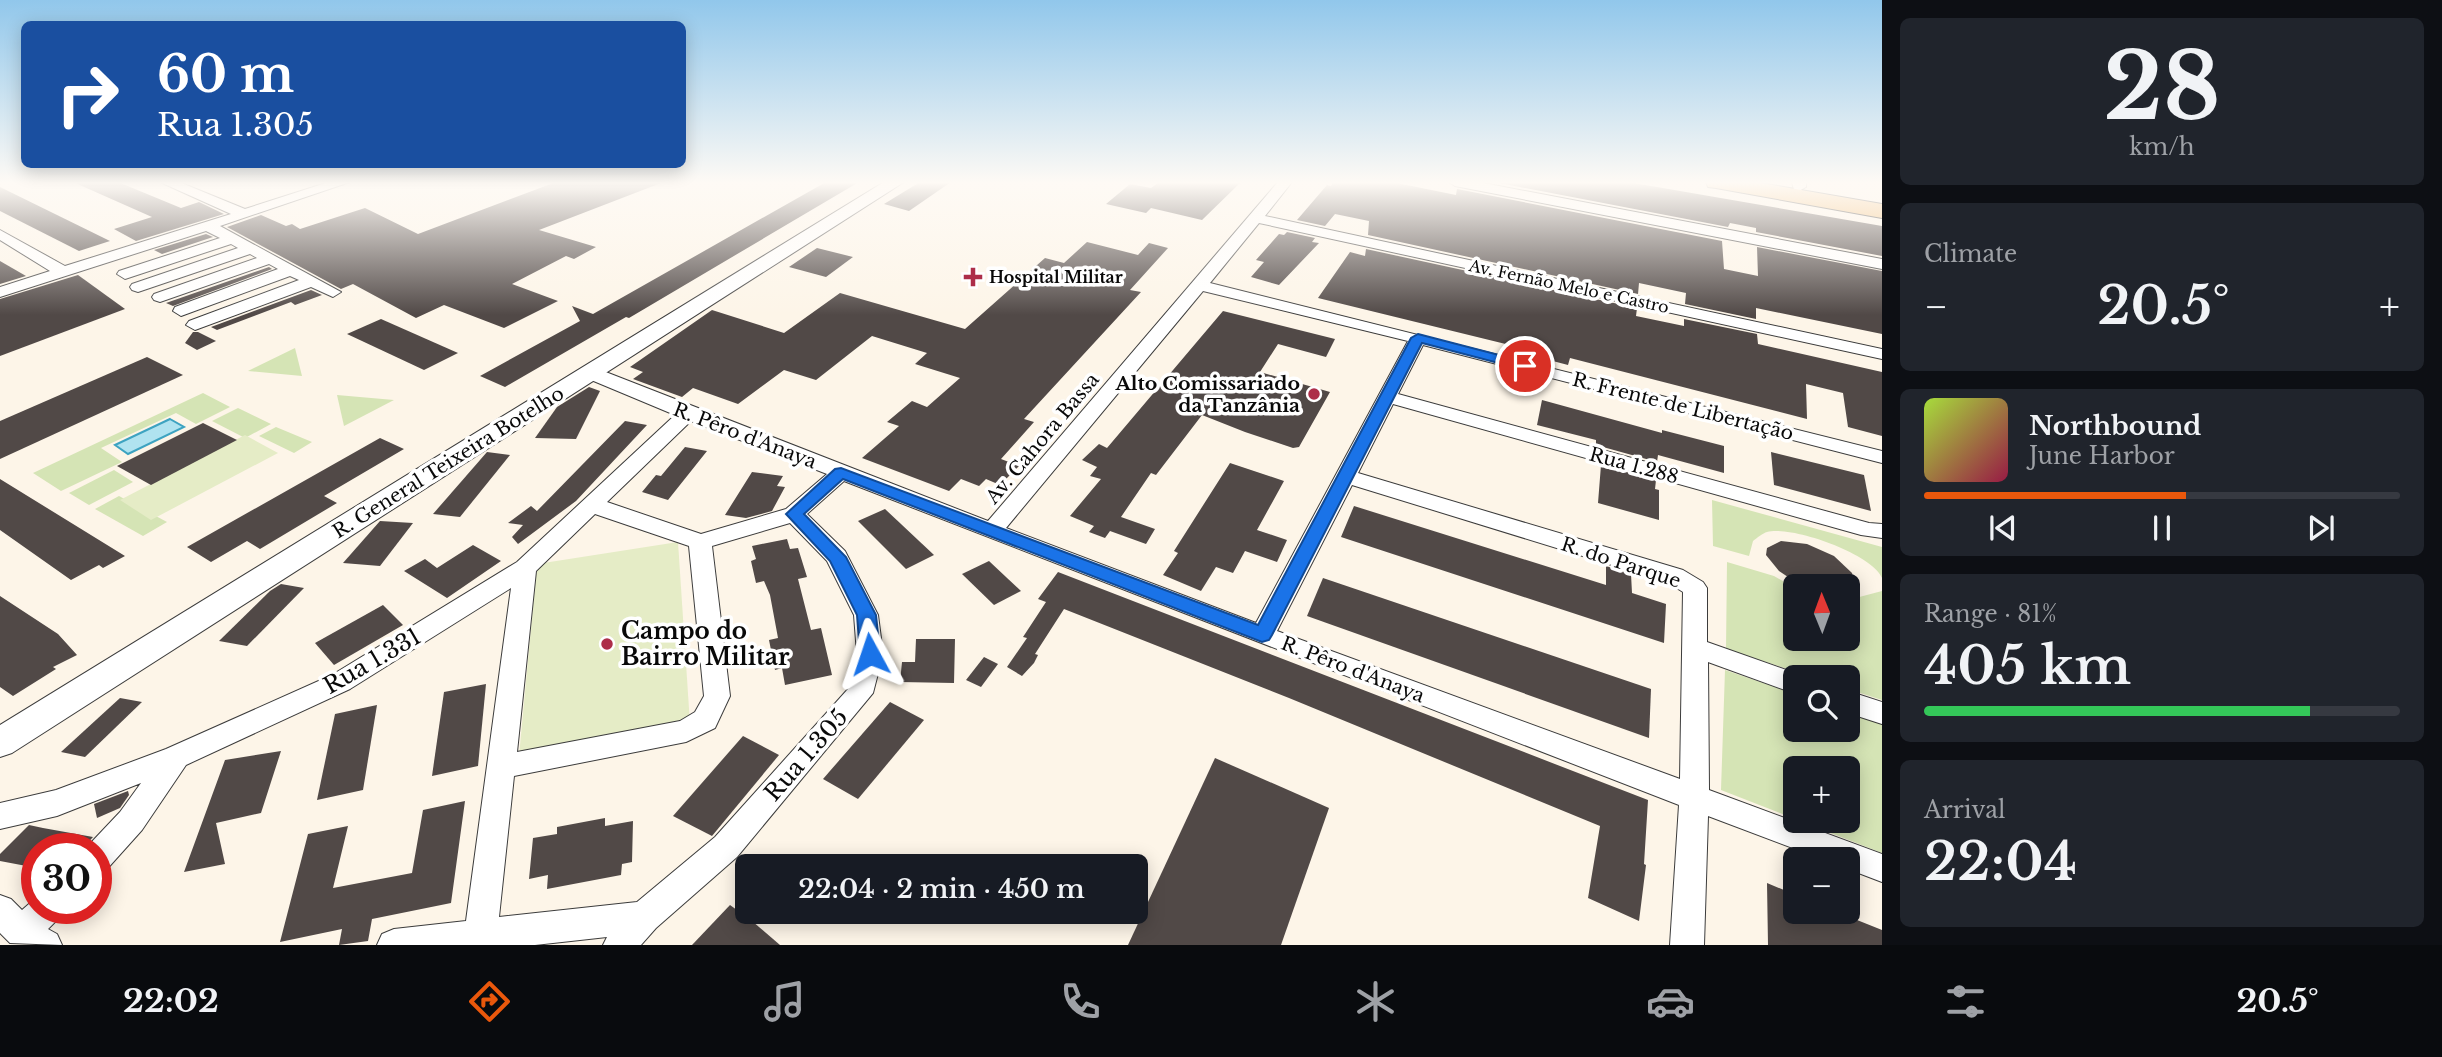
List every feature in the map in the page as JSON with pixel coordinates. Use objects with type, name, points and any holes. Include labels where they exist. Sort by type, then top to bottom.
[{"type":"street","points":[[0,292],[203,226]]},
{"type":"street","points":[[208,226],[333,292]]},
{"type":"street","name":"R. General Teixeira Botelho","points":[[0,743],[826,226]]},
{"type":"street","name":"Av. Cahora Bassa","points":[[993,529],[1249,226]]},
{"type":"street","name":"Av. Fernão Melo e Castro","points":[[1293,226],[1882,354]]},
{"type":"street","points":[[1685,226],[1882,264]]},
{"type":"street","points":[[0,234],[63,272]]},
{"type":"street","points":[[125,274],[233,239]]},
{"type":"street","points":[[138,287],[251,249]]},
{"type":"street","points":[[160,297],[270,259]]},
{"type":"street","points":[[181,311],[291,270]]},
{"type":"street","points":[[195,326],[312,281]]},
{"type":"street","name":"R. Frente de Libertação","points":[[1199,285],[1882,457]]},
{"type":"street","points":[[1262,635],[1418,338]]},
{"type":"street","name":"R. Pêro d'Anaya","points":[[591,373],[688,414],[993,529],[1262,635],[1882,868]]},
{"type":"street","name":"Rua 1.288","points":[[1386,397],[1869,530],[1882,531]]},
{"type":"street","name":"Rua 1.331","points":[[0,816],[57,803],[176,757],[341,682],[525,568],[688,414]]},
{"type":"street","points":[[593,505],[700,542],[794,514],[841,473]]},
{"type":"street","name":"R. do Parque","points":[[1346,476],[1675,576],[1695,588],[1697,648],[1694,797],[1687,945]]},
{"type":"street","name":"Rua 1.305","points":[[620,945],[644,917],[726,847],[860,693],[870,654],[866,615],[837,557],[794,514]]},
{"type":"street","points":[[500,767],[686,731],[705,720],[717,696],[700,542]]},
{"type":"street","points":[[481,934],[525,568]]},
{"type":"street","points":[[1697,648],[1783,679]]},
{"type":"street","points":[[1860,706],[1882,713]]},
{"type":"street","points":[[112,842],[131,821],[176,757]]},
{"type":"street","points":[[394,945],[644,917]]},
{"type":"green space","points":[[295,348],[302,376],[248,371]]},
{"type":"green space","points":[[203,393],[230,407],[196,424],[176,413],[101,448],[122,462],[61,491],[33,473]]},
{"type":"green space","points":[[337,395],[394,400],[344,426]]},
{"type":"green space","points":[[238,408],[271,424],[245,438],[212,421]]},
{"type":"green space","points":[[276,427],[312,442],[294,453],[259,436]]},
{"type":"green space","points":[[245,435],[278,453],[151,520],[120,500]]},
{"type":"green space","points":[[114,470],[133,482],[89,505],[69,493]]},
{"type":"green space","points":[[119,496],[167,522],[143,536],[95,509]]},
{"type":"green space","points":[[1712,500],[1882,547],[1882,578],[1864,560],[1848,551],[1794,533],[1764,533],[1753,541],[1749,556],[1713,546]]},
{"type":"green space","name":"Campo do Bairro Militar","points":[[678,542],[690,724],[519,756],[537,564]]},
{"type":"green space","points":[[1727,562],[1783,581],[1783,651],[1860,651],[1860,597],[1882,591],[1882,700],[1860,693],[1860,665],[1783,665],[1783,668],[1726,649]]},
{"type":"green space","points":[[1725,670],[1783,690],[1783,742],[1860,742],[1860,716],[1882,724],[1882,853],[1831,833],[1860,833],[1860,756],[1783,756],[1783,814],[1721,790]]},
{"type":"water","points":[[170,419],[184,427],[128,454],[115,445]]},
{"type":"building","points":[[30,226],[80,226],[110,241],[79,251]]},
{"type":"building","points":[[123,226],[185,226],[136,241],[114,229]]},
{"type":"building","points":[[295,226],[300,229],[309,226],[402,226],[418,234],[439,226],[549,226],[539,230],[596,247],[574,259],[566,256],[512,284],[558,301],[504,328],[444,305],[416,318],[353,284],[341,289],[227,227]]},
{"type":"building","points":[[748,226],[784,226],[505,387],[480,376],[580,321],[572,306],[593,314]]},
{"type":"building","points":[[1369,226],[1646,226],[1722,241],[1724,269],[1758,276],[1757,247],[1882,271],[1882,334],[1756,308],[1756,319],[1685,304],[1686,293],[1639,283],[1638,294],[1368,235]]},
{"type":"building","points":[[1746,226],[1882,226],[1882,256],[1756,232],[1756,228]]},
{"type":"building","points":[[1287,232],[1315,238],[1312,242],[1319,243],[1279,285],[1251,277],[1264,262],[1256,260],[1279,234],[1284,235]]},
{"type":"building","points":[[206,234],[213,237],[162,254],[154,250]]},
{"type":"building","points":[[1087,242],[1138,255],[1149,243],[1168,248],[1130,290],[1141,292],[1024,419],[1034,422],[1001,459],[1019,466],[1000,485],[986,479],[979,486],[961,479],[949,491],[862,458],[899,426],[887,422],[912,401],[927,407],[960,378],[915,364],[927,353],[872,336],[816,380],[784,370],[738,404],[693,388],[682,397],[633,379],[643,372],[630,367],[712,310],[784,333],[840,293],[965,329],[1045,258],[1064,263]]},
{"type":"building","points":[[817,248],[853,257],[826,277],[789,267]]},
{"type":"building","points":[[1366,249],[1637,308],[1636,316],[1684,326],[1684,319],[1757,334],[1758,344],[1882,372],[1882,436],[1848,427],[1843,393],[1806,384],[1807,419],[1570,358],[1568,365],[1549,360],[1551,355],[1318,298],[1350,252],[1365,256]]},
{"type":"building","points":[[0,261],[26,276],[0,284]]},
{"type":"building","points":[[269,267],[272,269],[173,306],[166,303]]},
{"type":"building","points":[[78,275],[125,309],[0,356],[0,299]]},
{"type":"building","points":[[311,290],[322,295],[295,305],[291,302],[217,330],[211,327]]},
{"type":"building","points":[[1223,311],[1335,339],[1326,357],[1278,344],[1260,372],[1330,392],[1299,447],[1293,448],[1202,415],[1156,475],[1151,473],[1121,517],[1155,529],[1146,544],[1110,531],[1105,538],[1089,532],[1094,526],[1070,516],[1101,479],[1090,476],[1097,467],[1082,460],[1099,444],[1107,448]]},
{"type":"building","points":[[381,319],[458,353],[424,370],[347,334]]},
{"type":"building","points":[[193,332],[216,341],[197,350],[185,343]]},
{"type":"building","points":[[147,357],[183,375],[0,459],[0,421]]},
{"type":"building","points":[[589,387],[600,391],[576,439],[535,438],[557,407]]},
{"type":"building","points":[[1542,400],[1662,433],[1662,430],[1724,446],[1724,473],[1658,455],[1657,462],[1603,447],[1596,444],[1596,440],[1537,425]]},
{"type":"building","points":[[625,421],[647,425],[576,501],[518,544],[512,537],[523,525],[508,523],[531,506],[537,511]]},
{"type":"building","points":[[203,423],[237,440],[151,485],[117,466]]},
{"type":"building","points":[[380,438],[404,449],[324,496],[337,503],[260,549],[247,541],[211,562],[187,547]]},
{"type":"building","points":[[685,447],[707,451],[668,500],[642,492],[656,475],[661,476]]},
{"type":"building","points":[[487,452],[510,455],[460,517],[433,514]]},
{"type":"building","points":[[1771,452],[1864,475],[1871,511],[1774,485]]},
{"type":"building","points":[[1230,463],[1284,481],[1257,530],[1287,540],[1277,562],[1245,551],[1233,573],[1216,567],[1201,591],[1163,575],[1178,553],[1174,551]]},
{"type":"building","points":[[1601,465],[1656,480],[1655,489],[1659,490],[1659,520],[1598,503]]},
{"type":"building","points":[[752,472],[783,476],[777,486],[785,487],[772,511],[746,518],[725,515]]},
{"type":"building","points":[[0,479],[125,556],[103,568],[99,565],[71,580],[0,530]]},
{"type":"building","points":[[1354,506],[1606,585],[1606,566],[1631,574],[1632,593],[1666,604],[1664,643],[1341,537]]},
{"type":"building","points":[[885,509],[934,555],[906,569],[858,521]]},
{"type":"building","points":[[380,521],[413,523],[380,566],[343,563]]},
{"type":"building","points":[[787,539],[790,549],[798,548],[807,577],[798,579],[811,630],[821,628],[832,675],[785,685],[782,668],[775,670],[769,640],[778,638],[770,595],[764,581],[756,583],[751,561],[756,559],[752,546]]},
{"type":"building","points":[[1781,541],[1807,544],[1834,556],[1852,574],[1784,574],[1766,555],[1767,548]]},
{"type":"building","points":[[473,545],[501,561],[447,598],[404,571],[425,559],[437,568]]},
{"type":"building","points":[[989,561],[1021,591],[994,605],[962,574]]},
{"type":"building","points":[[1058,572],[1648,800],[1646,865],[1639,921],[1588,898],[1600,826],[1289,698],[1064,609],[1035,654],[1038,655],[1034,663],[1022,676],[1007,667],[1027,638],[1023,637],[1046,602],[1038,599]]},
{"type":"building","points":[[1323,578],[1651,689],[1649,738],[1307,616]]},
{"type":"building","points":[[281,584],[304,588],[247,646],[219,641],[270,591]]},
{"type":"building","points":[[0,596],[58,634],[77,655],[53,667],[56,669],[13,696],[0,687]]},
{"type":"building","points":[[383,605],[403,625],[334,665],[315,643]]},
{"type":"building","points":[[916,639],[955,639],[954,683],[900,682],[902,662],[915,662]]},
{"type":"building","points":[[984,657],[998,664],[981,687],[966,680]]},
{"type":"building","points":[[486,684],[478,766],[432,776],[444,692]]},
{"type":"building","points":[[120,698],[142,702],[85,757],[61,752]]},
{"type":"building","points":[[890,702],[924,720],[858,799],[823,779]]},
{"type":"building","points":[[377,705],[363,790],[317,800],[335,714]]},
{"type":"building","points":[[743,736],[779,755],[712,836],[673,816]]},
{"type":"building","points":[[281,751],[261,813],[216,823],[225,864],[184,872],[225,760]]},
{"type":"building","points":[[1215,758],[1329,808],[1281,945],[1128,945],[1138,924],[1148,924],[1148,902]]},
{"type":"building","points":[[128,791],[129,795],[120,808],[97,818],[94,804]]},
{"type":"building","points":[[465,801],[451,903],[372,919],[368,941],[339,945],[342,929],[280,942],[308,834],[348,826],[333,888],[412,873],[423,810]]},
{"type":"building","points":[[605,818],[605,826],[633,821],[632,862],[622,864],[621,875],[547,889],[548,875],[529,879],[533,838],[557,834],[557,827]]},
{"type":"building","points":[[29,825],[72,833],[21,833]]},
{"type":"building","points":[[21,833],[21,865],[0,861],[0,854]]},
{"type":"building","points":[[1767,883],[1783,890],[1783,924],[1860,924],[1860,921],[1882,930],[1882,945],[1768,945]]},
{"type":"building","points":[[730,905],[735,909],[735,924],[756,924],[780,945],[692,945]]},
{"type":"place","name":"Hospital Militar","points":[[973,277]]},
{"type":"place","name":"Alto Comissariado da Tanzânia","points":[[1314,394]]},
{"type":"place","name":"Campo do Bairro Militar","points":[[607,644]]},
{"type":"route","points":[[870,654],[866,615],[837,557],[794,514],[841,473],[993,529],[1262,635],[1418,338],[1525,366]]}]
